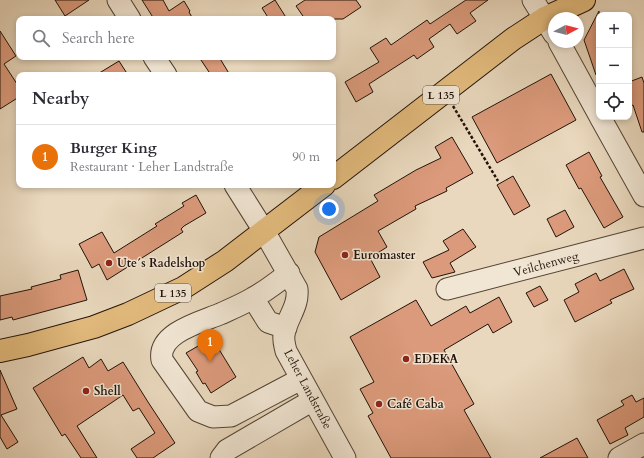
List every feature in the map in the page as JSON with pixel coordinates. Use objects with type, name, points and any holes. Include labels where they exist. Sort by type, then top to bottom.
[{"type":"main road","name":"L 135","points":[[568,12],[584,0]]},
{"type":"main road","name":"L 135","points":[[336,176],[513,40],[548,27]]},
{"type":"main road","name":"L 135","points":[[0,351],[94,327],[118,318],[183,288],[225,260],[320,188]]},
{"type":"street","points":[[118,0],[128,16]]},
{"type":"street","points":[[533,0],[548,23]]},
{"type":"street","points":[[562,48],[596,109]]},
{"type":"street","points":[[156,60],[164,72]]},
{"type":"street","points":[[602,120],[644,196]]},
{"type":"street","name":"Leher Landstraße","points":[[237,188],[289,273],[297,289],[298,297],[284,334],[286,351],[345,458]]},
{"type":"street","name":"Veilchenweg","points":[[447,289],[644,238]]},
{"type":"street","points":[[289,273],[270,288],[253,298],[219,315],[192,325],[173,336],[163,347],[161,352],[162,360],[198,411],[213,417],[231,416],[301,379]]},
{"type":"street","points":[[253,298],[268,322],[286,328]]},
{"type":"street","points":[[221,458],[227,450],[313,400]]},
{"type":"street","points":[[619,458],[644,444]]},
{"type":"path","points":[[444,92],[498,181]]},
{"type":"building","points":[[55,0],[89,0],[65,16]]},
{"type":"building","points":[[142,0],[163,0],[169,11],[184,1],[191,16],[152,16]]},
{"type":"building","points":[[275,0],[285,16],[267,16],[262,8]]},
{"type":"building","points":[[305,0],[356,0],[361,7],[343,19],[336,19],[336,16],[303,16],[296,6]]},
{"type":"building","points":[[466,0],[488,0],[470,13],[476,21],[457,34],[450,24],[429,39],[434,47],[417,59],[414,55],[369,84],[373,92],[356,102],[345,82],[379,62],[370,48],[386,38],[391,45],[427,20],[430,24]]},
{"type":"building","points":[[596,17],[596,75],[584,40]]},
{"type":"building","points":[[0,31],[16,56],[4,64],[16,82],[16,99],[0,109]]},
{"type":"building","points":[[201,60],[221,60],[228,72],[209,72]]},
{"type":"building","points":[[119,61],[126,72],[101,72]]},
{"type":"building","points":[[551,74],[576,120],[497,163],[472,117]]},
{"type":"building","points":[[642,77],[644,83],[644,132],[642,132],[632,106],[632,81]]},
{"type":"building","points":[[452,137],[473,173],[446,188],[447,191],[415,206],[416,209],[378,231],[387,247],[370,258],[380,277],[341,300],[315,252],[319,237],[378,201],[374,195],[416,170],[441,158],[435,147]]},
{"type":"building","points":[[589,152],[602,176],[600,177],[623,217],[604,228],[581,188],[579,189],[566,165]]},
{"type":"building","points":[[513,176],[530,206],[514,215],[497,185]]},
{"type":"building","points":[[196,195],[206,213],[184,226],[181,229],[183,232],[107,280],[99,264],[92,268],[79,244],[102,232],[114,253],[157,226],[155,224],[184,206],[182,203]]},
{"type":"building","points":[[565,210],[574,227],[556,237],[547,219]]},
{"type":"building","points":[[463,229],[476,247],[450,263],[455,272],[432,278],[423,262],[449,250],[443,241]]},
{"type":"building","points":[[624,269],[634,289],[610,300],[612,303],[575,322],[564,300],[579,292],[575,284],[596,273],[600,281]]},
{"type":"building","points":[[78,270],[87,300],[13,320],[12,317],[0,320],[0,296],[32,289],[31,287],[61,279],[60,275]]},
{"type":"building","points":[[540,286],[548,300],[534,307],[526,293]]},
{"type":"building","name":"EDEKA","points":[[499,297],[512,322],[493,333],[488,324],[444,350],[474,404],[464,410],[491,458],[391,458],[368,416],[373,413],[360,389],[374,382],[350,337],[416,300],[431,326],[466,306],[470,313]]},
{"type":"building","points":[[212,338],[236,377],[211,393],[205,383],[203,384],[196,372],[198,371],[186,353]]},
{"type":"building","points":[[83,357],[89,368],[101,359],[108,371],[123,362],[175,443],[153,458],[137,458],[131,449],[155,433],[139,408],[133,411],[123,395],[77,426],[97,458],[81,458],[65,434],[62,436],[33,388]]},
{"type":"building","points":[[0,370],[17,409],[1,415],[18,442],[7,449],[0,437]]},
{"type":"building","points":[[632,395],[636,402],[644,398],[644,417],[625,428],[628,435],[610,444],[597,420],[624,405],[621,401]]},
{"type":"building","points":[[577,438],[588,458],[540,458]]},
{"type":"place","name":"Euromaster","points":[[345,255]]},
{"type":"place","name":"Ute´s Radelshop","points":[[109,263]]},
{"type":"place","name":"EDEKA","points":[[406,359]]},
{"type":"place","name":"Burger King","points":[[210,362]]},
{"type":"place","name":"Shell","points":[[86,391]]},
{"type":"place","name":"Café Caba","points":[[379,404]]}]
